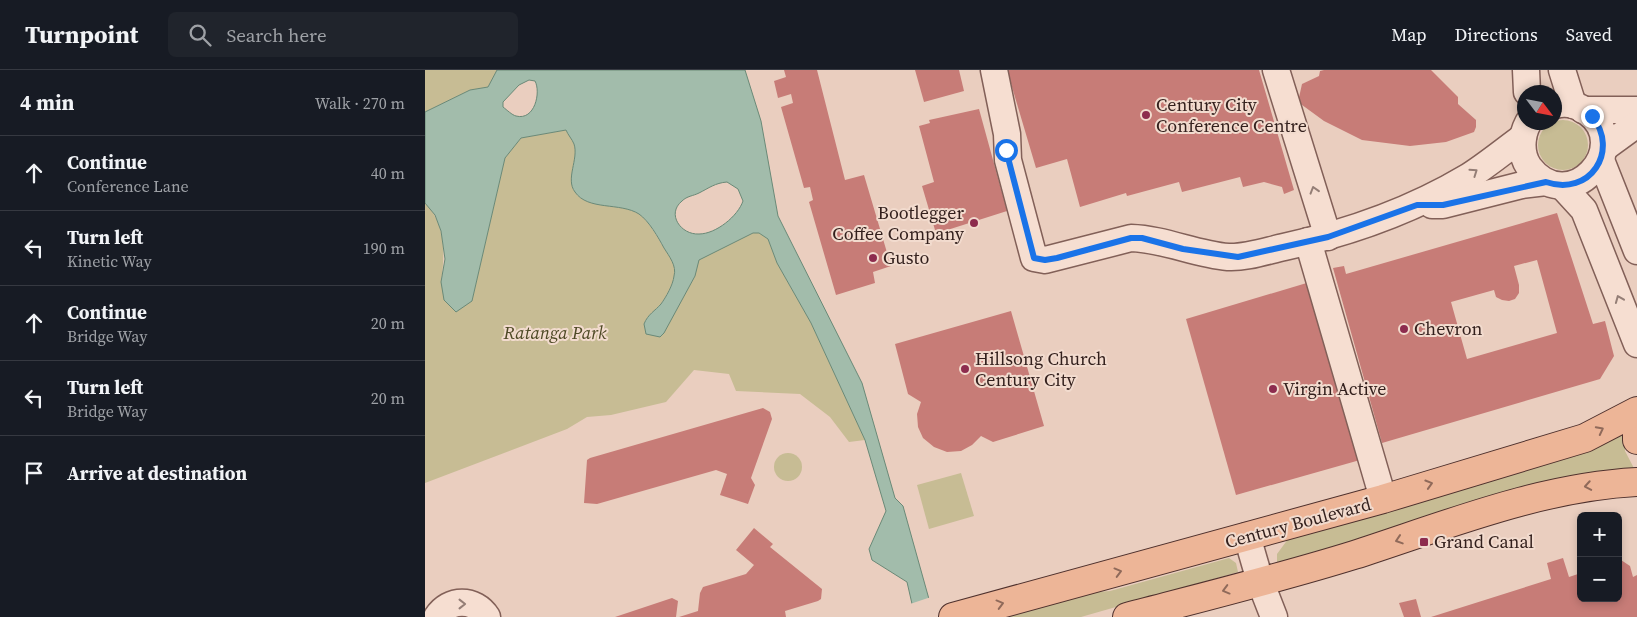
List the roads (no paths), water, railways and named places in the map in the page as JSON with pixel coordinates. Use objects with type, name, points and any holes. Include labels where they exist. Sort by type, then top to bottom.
[{"type":"main road","name":"Century Boulevard","points":[[953,617],[1383,499],[1585,438],[1637,411]]},
{"type":"main road","points":[[1637,426],[1637,440]]},
{"type":"main road","points":[[1127,617],[1348,557],[1541,496],[1593,485],[1637,482]]},
{"type":"street","points":[[993,70],[1007,134],[1008,160],[1045,258],[1131,238],[1142,238],[1183,249],[1233,257],[1318,239],[1417,205],[1469,176],[1523,130]]},
{"type":"street","points":[[1276,70],[1380,488]]},
{"type":"street","points":[[1526,70],[1527,85]]},
{"type":"street","points":[[1417,205],[1443,205],[1554,184],[1574,184],[1585,179],[1595,170],[1602,154],[1603,136],[1599,124],[1570,106],[1561,70]]},
{"type":"street","points":[[1570,106],[1637,110]]},
{"type":"street","points":[[1602,154],[1637,124]]},
{"type":"street","points":[[1526,130],[1523,151],[1527,163],[1535,174],[1554,184],[1584,210],[1637,344]]},
{"type":"street","points":[[1602,154],[1637,250]]},
{"type":"street","points":[[1247,536],[1260,581],[1274,617]]},
{"type":"street","points":[[437,617],[449,604],[464,602],[479,607],[487,617]]},
{"type":"place","name":"Century City Conference Centre","points":[[1146,115]]},
{"type":"place","name":"Bootlegger Coffee Company","points":[[974,223]]},
{"type":"place","name":"Gusto","points":[[873,258]]},
{"type":"place","name":"Chevron","points":[[1404,329]]},
{"type":"place","name":"Hillsong Church Century City","points":[[965,369]]},
{"type":"place","name":"Virgin Active","points":[[1273,389]]},
{"type":"place","name":"Grand Canal","points":[[1424,542]]},
{"type":"park label","name":"Ratanga Park","points":[[555,333]]}]
